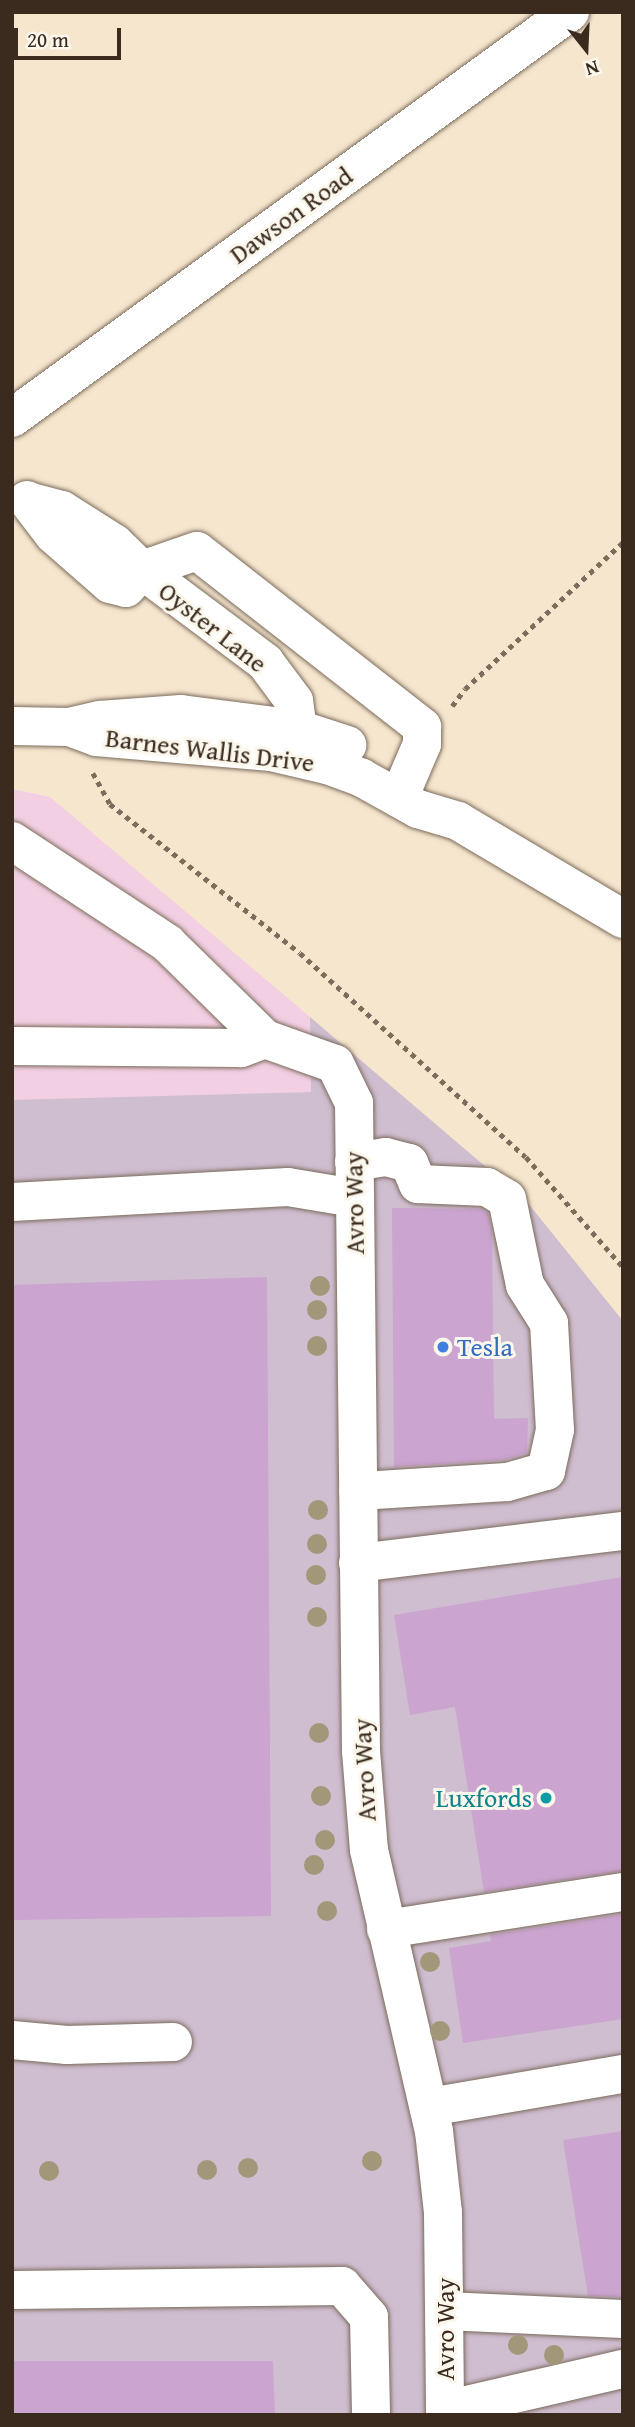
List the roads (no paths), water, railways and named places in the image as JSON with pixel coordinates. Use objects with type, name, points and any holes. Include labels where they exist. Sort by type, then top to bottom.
[{"type":"street","name":"Dawson Road","points":[[12,418],[566,13]]},
{"type":"street","name":"Oyster Lane","points":[[20,496],[62,510],[114,543],[142,570],[265,663],[294,701],[298,729]]},
{"type":"street","name":"Oyster Lane","points":[[142,570],[197,551],[422,727],[422,744],[403,786]]},
{"type":"street","name":"Barnes Wallis Drive","points":[[12,726],[69,727],[100,720],[181,715],[298,729]]},
{"type":"street","name":"Barnes Wallis Drive","points":[[69,727],[96,737],[301,757],[403,786]]},
{"type":"street","points":[[298,729],[379,757],[403,786],[623,919]]},
{"type":"street","points":[[12,841],[167,943],[265,1039],[241,1048],[12,1046]]},
{"type":"street","name":"Avro Way","points":[[265,1039],[335,1064],[354,1102],[362,1764],[369,1850],[429,2107],[443,2213],[445,2412]]},
{"type":"street","points":[[12,1202],[288,1187],[354,1180],[386,1157],[409,1163],[418,1184],[487,1187],[507,1199],[526,1285],[549,1323],[555,1430],[546,1471],[507,1482],[358,1491]]},
{"type":"street","points":[[358,1563],[623,1531]]},
{"type":"street","points":[[386,1929],[623,1892]]},
{"type":"street","points":[[12,2040],[67,2045],[173,2042]]},
{"type":"street","points":[[429,2107],[623,2074]]},
{"type":"street","points":[[12,2290],[342,2286],[369,2317],[371,2415]]},
{"type":"street","points":[[445,2311],[623,2319]]},
{"type":"street","points":[[445,2412],[623,2369]]},
{"type":"place","name":"Tesla","points":[[443,1347]]},
{"type":"place","name":"Luxfords","points":[[546,1798]]}]
